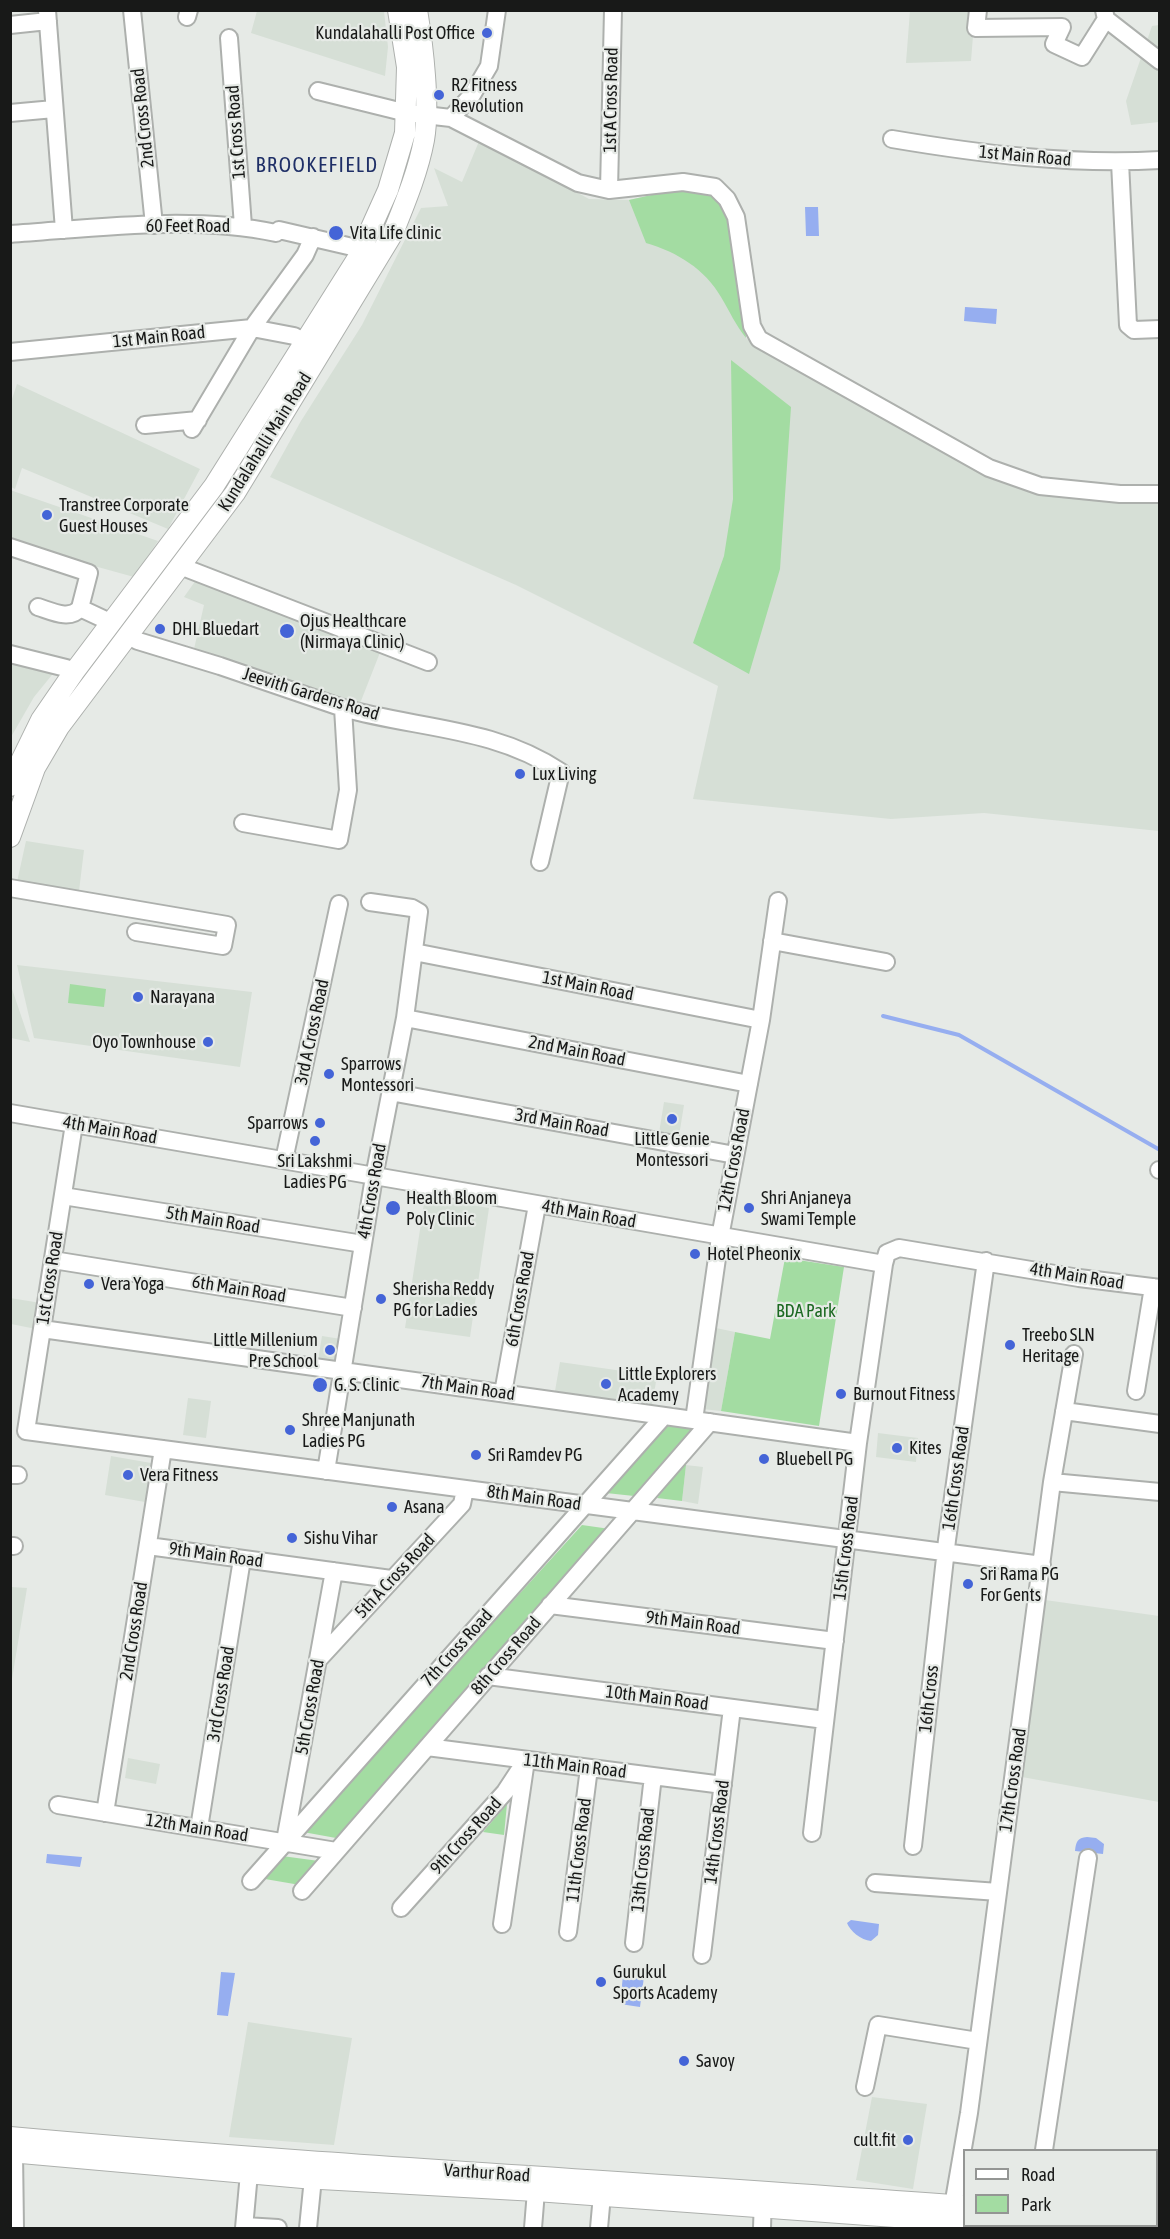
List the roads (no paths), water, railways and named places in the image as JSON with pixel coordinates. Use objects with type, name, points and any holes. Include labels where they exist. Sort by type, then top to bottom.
[{"type":"main road","name":"Kundalahalli Main Road","points":[[10,837],[35,768],[58,727],[235,493],[393,233],[410,190],[424,140],[416,115],[399,10]]},
{"type":"main road","name":"Kundalahalli Main Road","points":[[10,786],[41,720],[74,672],[214,486],[359,254],[388,190],[405,133],[416,115],[422,36],[417,10]]},
{"type":"main road","name":"Varthur Road","points":[[12,2147],[247,2168],[763,2199],[958,2217]]},
{"type":"main road","name":"Varthur Road","points":[[247,2168],[313,2178],[602,2195],[763,2199]]},
{"type":"main road","points":[[1007,2227],[1042,2229]]},
{"type":"street","name":"2nd Cross Road","points":[[132,10],[154,225]]},
{"type":"street","points":[[451,118],[472,95],[489,66],[497,10]]},
{"type":"street","name":"1st A Cross Road","points":[[609,190],[613,10]]},
{"type":"street","points":[[978,10],[976,27],[1062,27],[1054,44],[1082,57],[1105,14],[1160,61]]},
{"type":"street","points":[[10,24],[48,16],[64,230]]},
{"type":"street","name":"1st Cross Road","points":[[230,38],[243,226]]},
{"type":"street","points":[[318,91],[416,115],[451,118],[578,183],[609,190],[683,182],[715,187],[727,199],[736,217],[752,326],[759,339],[989,468],[1008,476],[1040,486],[1120,494],[1160,494]]},
{"type":"street","points":[[10,113],[54,109]]},
{"type":"street","name":"1st Main Road","points":[[892,139],[966,152],[1054,160],[1120,162],[1160,160]]},
{"type":"street","points":[[1120,162],[1128,325],[1134,330],[1160,329]]},
{"type":"street","name":"60 Feet Road","points":[[10,234],[154,225],[243,226],[276,233],[279,230],[359,254]]},
{"type":"street","points":[[145,424],[195,425],[252,328],[311,241]]},
{"type":"street","name":"1st Main Road","points":[[10,352],[252,328],[294,336],[305,342]]},
{"type":"street","points":[[1035,483],[1040,481],[1112,488],[1160,489]]},
{"type":"street","points":[[10,548],[89,573],[80,608],[76,613],[69,615],[38,607]]},
{"type":"street","points":[[180,566],[428,662]]},
{"type":"street","points":[[80,608],[112,623]]},
{"type":"street","name":"Jeevith Gardens Road","points":[[128,636],[363,714],[483,736],[547,763],[561,772],[540,862]]},
{"type":"street","points":[[10,654],[74,672]]},
{"type":"street","points":[[243,823],[339,840],[348,790],[343,708]]},
{"type":"street","points":[[10,888],[227,925],[223,945],[136,932]]},
{"type":"street","name":"12th Cross Road","points":[[702,1421],[720,1237],[776,942],[778,901]]},
{"type":"street","name":"4th Cross Road","points":[[326,1471],[374,1177],[405,1018],[419,912],[412,908],[370,903]]},
{"type":"street","name":"3rd A Cross Road","points":[[284,1160],[339,904]]},
{"type":"street","points":[[776,942],[886,963]]},
{"type":"street","name":"1st Main Road","points":[[414,952],[761,1020]]},
{"type":"street","name":"2nd Main Road","points":[[405,1018],[748,1084]]},
{"type":"street","name":"3rd Main Road","points":[[390,1092],[735,1155]]},
{"type":"street","name":"4th Main Road","points":[[10,1113],[884,1264],[887,1253],[899,1248],[1079,1278],[1156,1288]]},
{"type":"street","name":"1st Cross Road","points":[[26,1431],[74,1124]]},
{"type":"street","name":"5th Main Road","points":[[63,1196],[363,1244]]},
{"type":"street","name":"6th Cross Road","points":[[503,1393],[537,1205]]},
{"type":"street","name":"6th Main Road","points":[[53,1260],[353,1308]]},
{"type":"street","name":"16th Cross Road","points":[[946,1553],[986,1261]]},
{"type":"street","name":"15th Cross Road","points":[[812,1833],[858,1443],[884,1264]]},
{"type":"street","points":[[1136,1391],[1156,1288]]},
{"type":"street","name":"7th Main Road","points":[[42,1329],[858,1443]]},
{"type":"street","name":"17th Cross Road","points":[[963,2149],[1052,1482],[1074,1354]]},
{"type":"street","points":[[1064,1411],[1160,1424]]},
{"type":"street","name":"7th Cross Road","points":[[251,1881],[664,1416]]},
{"type":"street","name":"8th Cross Road","points":[[302,1891],[632,1511],[702,1421]]},
{"type":"street","name":"8th Main Road","points":[[26,1431],[1042,1565]]},
{"type":"street","name":"2nd Cross Road","points":[[105,1813],[163,1449]]},
{"type":"street","points":[[1052,1482],[1160,1492]]},
{"type":"street","name":"5th A Cross Road","points":[[319,1659],[462,1503],[465,1489]]},
{"type":"street","name":"9th Main Road","points":[[148,1546],[392,1579]]},
{"type":"street","name":"16th Cross","points":[[913,1846],[946,1553]]},
{"type":"street","name":"3rd Cross Road","points":[[199,1828],[242,1559]]},
{"type":"street","name":"5th Cross Road","points":[[285,1842],[334,1571]]},
{"type":"street","name":"9th Main Road","points":[[550,1605],[835,1641]]},
{"type":"street","name":"10th Main Road","points":[[488,1676],[825,1720]]},
{"type":"street","name":"14th Cross Road","points":[[702,1955],[732,1708]]},
{"type":"street","name":"11th Main Road","points":[[427,1747],[723,1785]]},
{"type":"street","points":[[502,1924],[526,1760]]},
{"type":"street","name":"9th Cross Road","points":[[401,1908],[505,1792],[526,1760]]},
{"type":"street","name":"11th Cross Road","points":[[568,1932],[589,1768]]},
{"type":"street","name":"13th Cross Road","points":[[634,1943],[652,1776]]},
{"type":"street","name":"12th Main Road","points":[[58,1805],[336,1851]]},
{"type":"street","points":[[1044,2149],[1088,1858]]},
{"type":"street","points":[[875,1883],[998,1892]]},
{"type":"street","points":[[865,2086],[878,2025],[978,2041]]},
{"type":"street","points":[[12,2147],[15,2229]]},
{"type":"street","name":"17th Cross Road","points":[[958,2217],[963,2150]]},
{"type":"street","points":[[247,2168],[248,2184],[244,2227],[278,2229]]},
{"type":"street","points":[[308,2229],[313,2178]]},
{"type":"street","points":[[532,2229],[536,2191]]},
{"type":"street","points":[[599,2229],[602,2195]]},
{"type":"street","points":[[762,2229],[763,2199]]},
{"type":"water","points":[[805,207],[818,207],[819,236],[806,236]]},
{"type":"water","points":[[965,307],[997,309],[996,324],[964,321]]},
{"type":"water","points":[[1087,1837],[1096,1838],[1104,1844],[1103,1854],[1075,1851],[1078,1841]]},
{"type":"water","points":[[47,1854],[82,1857],[80,1867],[46,1863]]},
{"type":"water","points":[[851,1920],[879,1924],[878,1935],[871,1941],[860,1937],[848,1926],[847,1923]]},
{"type":"water","points":[[624,1966],[645,1969],[640,2007],[620,2004]]},
{"type":"water","points":[[221,1972],[235,1973],[228,2016],[217,2015]]},
{"type":"waterway","points":[[883,1016],[959,1035],[1160,1150]]},
{"type":"place","name":"Kundalahalli Post Office","points":[[487,33]]},
{"type":"place","name":"R2 Fitness Revolution","points":[[439,95]]},
{"type":"place","name":"Vita Life clinic","points":[[336,233]]},
{"type":"place","name":"Transtree Corporate Guest Houses","points":[[47,515]]},
{"type":"place","name":"DHL Bluedart","points":[[160,629]]},
{"type":"place","name":"Ojus Healthcare (Nirmaya Clinic)","points":[[287,631]]},
{"type":"place","name":"Lux Living","points":[[520,774]]},
{"type":"place","name":"Narayana","points":[[138,997]]},
{"type":"place","name":"Oyo Townhouse","points":[[208,1042]]},
{"type":"place","name":"Sparrows Montessori","points":[[329,1074]]},
{"type":"place","name":"Little Genie Montessori","points":[[672,1119]]},
{"type":"place","name":"Sparrows","points":[[320,1123]]},
{"type":"place","name":"Sri Lakshmi Ladies PG","points":[[315,1141]]},
{"type":"place","name":"Health Bloom Poly Clinic","points":[[393,1208]]},
{"type":"place","name":"Shri Anjaneya Swami Temple","points":[[749,1208]]},
{"type":"place","name":"Hotel Pheonix","points":[[695,1254]]},
{"type":"place","name":"Vera Yoga","points":[[89,1284]]},
{"type":"place","name":"Sherisha Reddy PG for Ladies","points":[[381,1299]]},
{"type":"place","name":"Treebo SLN Heritage","points":[[1010,1345]]},
{"type":"place","name":"Little Millenium Pre School","points":[[330,1350]]},
{"type":"place","name":"Little Explorers Academy","points":[[606,1384]]},
{"type":"place","name":"G. S. Clinic","points":[[320,1385]]},
{"type":"place","name":"Burnout Fitness","points":[[841,1394]]},
{"type":"place","name":"Shree Manjunath Ladies PG","points":[[290,1430]]},
{"type":"place","name":"Kites","points":[[897,1448]]},
{"type":"place","name":"Sri Ramdev PG","points":[[476,1455]]},
{"type":"place","name":"Bluebell PG","points":[[764,1459]]},
{"type":"place","name":"Vera Fitness","points":[[128,1475]]},
{"type":"place","name":"Asana","points":[[392,1507]]},
{"type":"place","name":"Sishu Vihar","points":[[292,1538]]},
{"type":"place","name":"Sri Rama PG For Gents","points":[[968,1584]]},
{"type":"place","name":"Gurukul Sports Academy","points":[[601,1982]]},
{"type":"place","name":"Savoy","points":[[684,2061]]},
{"type":"place","name":"cult.fit","points":[[908,2140]]},
{"type":"district","name":"BROOKEFIELD","points":[[317,165]]},
{"type":"park label","name":"BDA Park","points":[[806,1311]]}]
